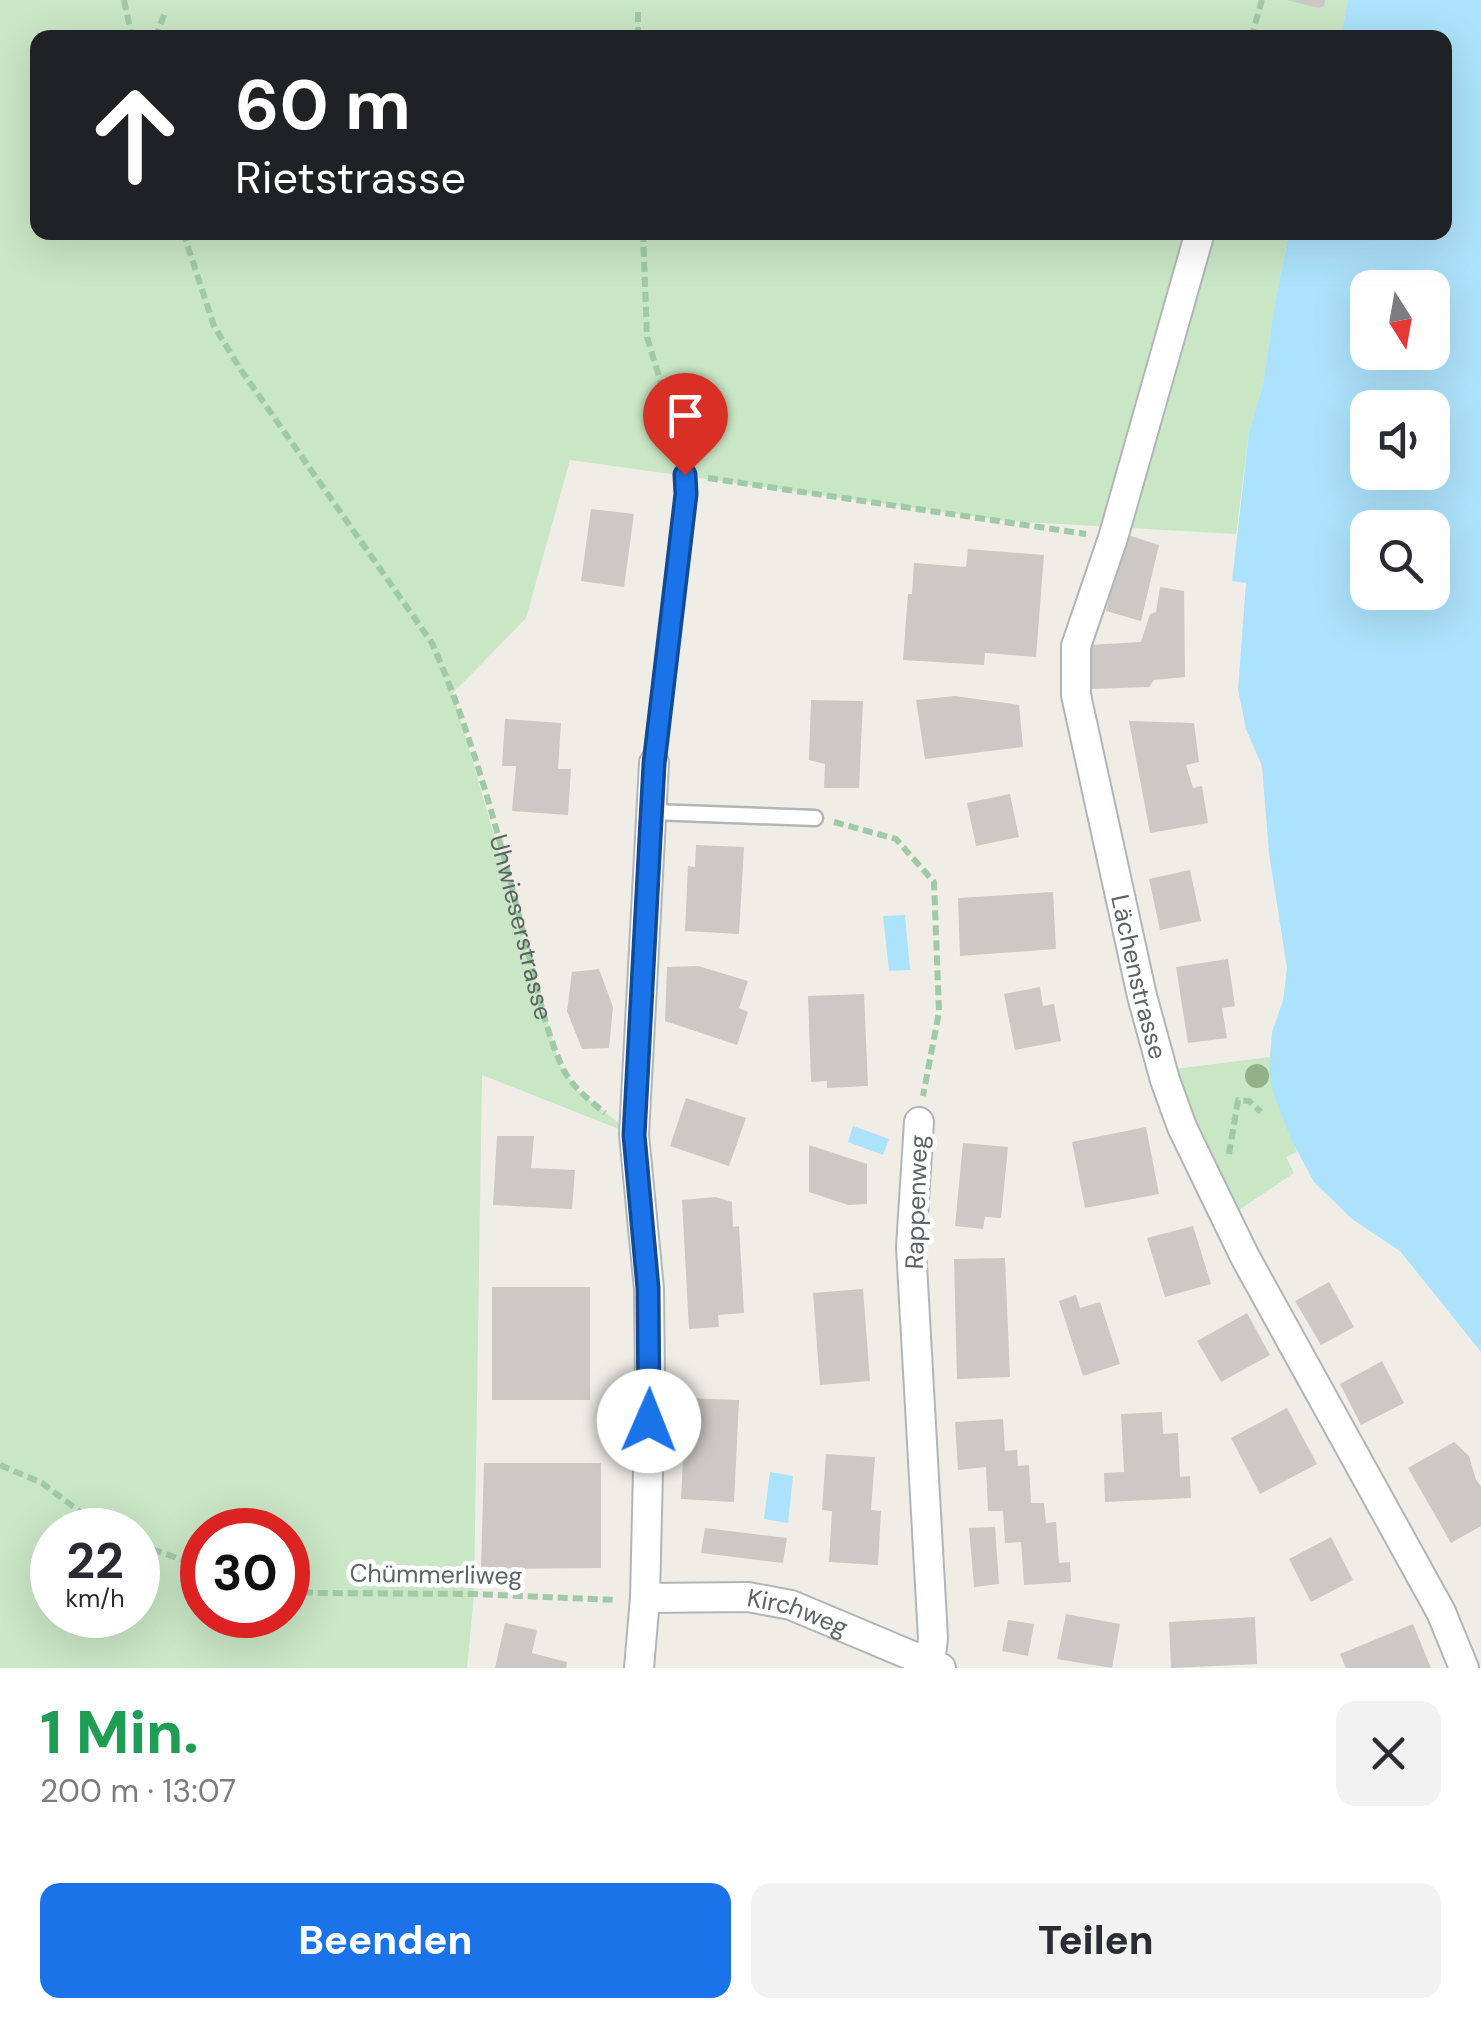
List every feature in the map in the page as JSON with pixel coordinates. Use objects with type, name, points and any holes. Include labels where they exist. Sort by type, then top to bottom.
[{"type":"street","name":"Lächenstrasse","points":[[1198,240],[1113,538],[1076,646],[1076,695],[1153,1042],[1182,1127],[1212,1193],[1425,1583],[1464,1668]]},
{"type":"street","points":[[639,1668],[645,1598],[650,1386],[648,1288],[634,1135],[654,764]]},
{"type":"street","name":"Rappenweg","points":[[918,1122],[911,1247],[935,1666]]},
{"type":"street","name":"Kirchweg","points":[[645,1598],[748,1597],[791,1604],[935,1666]]},
{"type":"lane","points":[[654,764],[686,494],[685,475]]},
{"type":"lane","points":[[652,812],[815,818]]},
{"type":"path","points":[[124,0],[130,30]]},
{"type":"path","points":[[1253,30],[1262,0]]},
{"type":"path","points":[[158,30],[166,10]]},
{"type":"path","points":[[638,12],[638,30]]},
{"type":"path","name":"Uhwieserstrasse","points":[[186,240],[214,326],[432,643],[467,738],[560,1064],[578,1091],[634,1135]]},
{"type":"path","points":[[643,240],[647,337],[684,460],[685,475],[1113,538]]},
{"type":"path","name":"Rappenweg","points":[[815,818],[896,839],[934,882],[939,1012],[918,1122]]},
{"type":"path","points":[[1212,1193],[1223,1187],[1238,1100],[1249,1100],[1261,1112]]},
{"type":"path","points":[[0,1464],[42,1483],[75,1508]]},
{"type":"path","name":"Chümmerliweg","points":[[310,1593],[584,1598]]},
{"type":"green space","points":[[0,0],[1348,0],[1342,30],[30,30],[30,240],[1288,240],[1263,384],[1249,433],[1236,534],[1007,521],[570,460],[526,618],[453,693],[560,1065],[578,1091],[634,1135],[482,1075],[474,1594],[467,1668],[0,1668]]},
{"type":"green space","points":[[1270,1057],[1274,1096],[1297,1152],[1286,1157],[1294,1173],[1236,1212],[1194,1123],[1174,1069]]},
{"type":"water","points":[[1348,0],[1481,0],[1481,1352],[1400,1251],[1352,1219],[1314,1182],[1274,1096],[1269,1068],[1272,1032],[1283,1001],[1287,968],[1269,853],[1262,766],[1246,729],[1238,689],[1246,583],[1232,581],[1249,433],[1263,384],[1288,240],[1452,240],[1452,30],[1342,30]]},
{"type":"water","points":[[905,915],[910,970],[889,971],[883,916]]},
{"type":"water","points":[[853,1126],[889,1139],[883,1155],[848,1142]]},
{"type":"water","points":[[770,1472],[793,1476],[788,1523],[764,1519]]},
{"type":"building","points":[[1287,0],[1325,0],[1319,8]]},
{"type":"building","points":[[591,509],[634,514],[624,587],[581,581]]},
{"type":"building","points":[[1125,534],[1159,545],[1141,621],[1106,611]]},
{"type":"building","points":[[968,549],[1044,555],[1036,657],[985,653],[984,665],[903,660],[914,563],[966,567]]},
{"type":"building","points":[[1160,587],[1184,591],[1185,677],[1154,680],[1149,687],[1091,689],[1089,645],[1141,642],[1150,614],[1156,612]]},
{"type":"building","points":[[955,696],[1019,705],[1023,747],[925,759],[916,700]]},
{"type":"building","points":[[811,700],[863,701],[859,788],[824,788],[825,764],[809,760]]},
{"type":"building","points":[[505,719],[561,723],[558,769],[571,769],[568,815],[512,811],[516,766],[502,766]]},
{"type":"building","points":[[1129,721],[1194,723],[1199,762],[1186,765],[1193,788],[1202,786],[1208,823],[1150,833]]},
{"type":"building","points":[[1010,794],[1019,837],[976,846],[967,803]]},
{"type":"building","points":[[696,845],[744,847],[739,934],[685,931],[688,866],[695,867]]},
{"type":"building","points":[[1190,870],[1201,921],[1160,930],[1149,879]]},
{"type":"building","points":[[1053,892],[1056,949],[960,956],[958,898]]},
{"type":"building","points":[[1228,959],[1235,1006],[1222,1008],[1227,1038],[1188,1043],[1176,967]]},
{"type":"building","points":[[698,966],[748,981],[739,1008],[748,1012],[737,1045],[665,1021],[667,967]]},
{"type":"building","points":[[599,969],[613,1007],[609,1048],[582,1049],[567,1011],[572,972]]},
{"type":"building","points":[[1040,987],[1043,1006],[1054,1004],[1061,1041],[1015,1050],[1004,994]]},
{"type":"building","points":[[864,994],[868,1086],[827,1088],[827,1081],[811,1082],[808,996]]},
{"type":"building","points":[[686,1098],[746,1118],[729,1166],[670,1146]]},
{"type":"building","points":[[1146,1127],[1159,1194],[1085,1208],[1072,1142]]},
{"type":"building","points":[[497,1136],[534,1136],[531,1168],[575,1170],[572,1209],[493,1205]]},
{"type":"building","points":[[963,1143],[1008,1147],[1001,1218],[985,1217],[983,1229],[955,1226]]},
{"type":"building","points":[[809,1145],[867,1164],[867,1204],[848,1205],[809,1192]]},
{"type":"building","points":[[716,1197],[732,1202],[733,1227],[739,1226],[744,1313],[718,1315],[719,1327],[689,1329],[682,1200]]},
{"type":"building","points":[[1193,1226],[1211,1284],[1165,1297],[1147,1238]]},
{"type":"building","points":[[1005,1258],[1010,1377],[957,1379],[954,1259]]},
{"type":"building","points":[[1329,1282],[1354,1327],[1321,1345],[1295,1301]]},
{"type":"building","points":[[492,1287],[590,1287],[590,1400],[492,1400]]},
{"type":"building","points":[[863,1289],[870,1381],[820,1385],[813,1293]]},
{"type":"building","points":[[1076,1295],[1080,1308],[1100,1302],[1120,1364],[1083,1376],[1059,1301]]},
{"type":"building","points":[[1247,1313],[1270,1355],[1221,1382],[1197,1341]]},
{"type":"building","points":[[1382,1361],[1404,1403],[1361,1425],[1340,1384]]},
{"type":"building","points":[[686,1398],[739,1400],[734,1502],[681,1499]]},
{"type":"building","points":[[1287,1408],[1317,1464],[1260,1494],[1231,1438]]},
{"type":"building","points":[[1162,1412],[1163,1434],[1178,1433],[1180,1477],[1190,1476],[1191,1498],[1105,1502],[1104,1473],[1124,1472],[1121,1414]]},
{"type":"building","points":[[1003,1419],[1005,1451],[1017,1450],[1018,1466],[1029,1465],[1031,1503],[1044,1503],[1046,1523],[1056,1522],[1059,1563],[1070,1562],[1071,1582],[1024,1585],[1021,1542],[1005,1543],[1003,1511],[988,1511],[986,1467],[958,1470],[955,1422]]},
{"type":"building","points":[[1454,1442],[1469,1456],[1481,1486],[1481,1526],[1451,1543],[1408,1468]]},
{"type":"building","points":[[826,1454],[875,1457],[871,1510],[881,1511],[878,1565],[829,1562],[832,1511],[822,1510]]},
{"type":"building","points":[[484,1463],[601,1463],[601,1568],[481,1569]]},
{"type":"building","points":[[995,1527],[999,1584],[974,1587],[969,1528]]},
{"type":"building","points":[[705,1528],[787,1538],[783,1563],[701,1553]]},
{"type":"building","points":[[1331,1537],[1353,1580],[1311,1602],[1289,1559]]},
{"type":"building","points":[[1066,1614],[1120,1624],[1112,1668],[1057,1659]]},
{"type":"building","points":[[1255,1617],[1257,1664],[1171,1668],[1169,1622]]},
{"type":"building","points":[[1008,1620],[1034,1624],[1028,1656],[1002,1651]]},
{"type":"building","points":[[505,1623],[537,1630],[532,1653],[567,1662],[566,1668],[495,1668]]},
{"type":"building","points":[[1413,1624],[1431,1668],[1346,1668],[1340,1654]]},
{"type":"route","points":[[649,1421],[648,1288],[634,1135],[654,764],[686,494],[685,475]]}]
